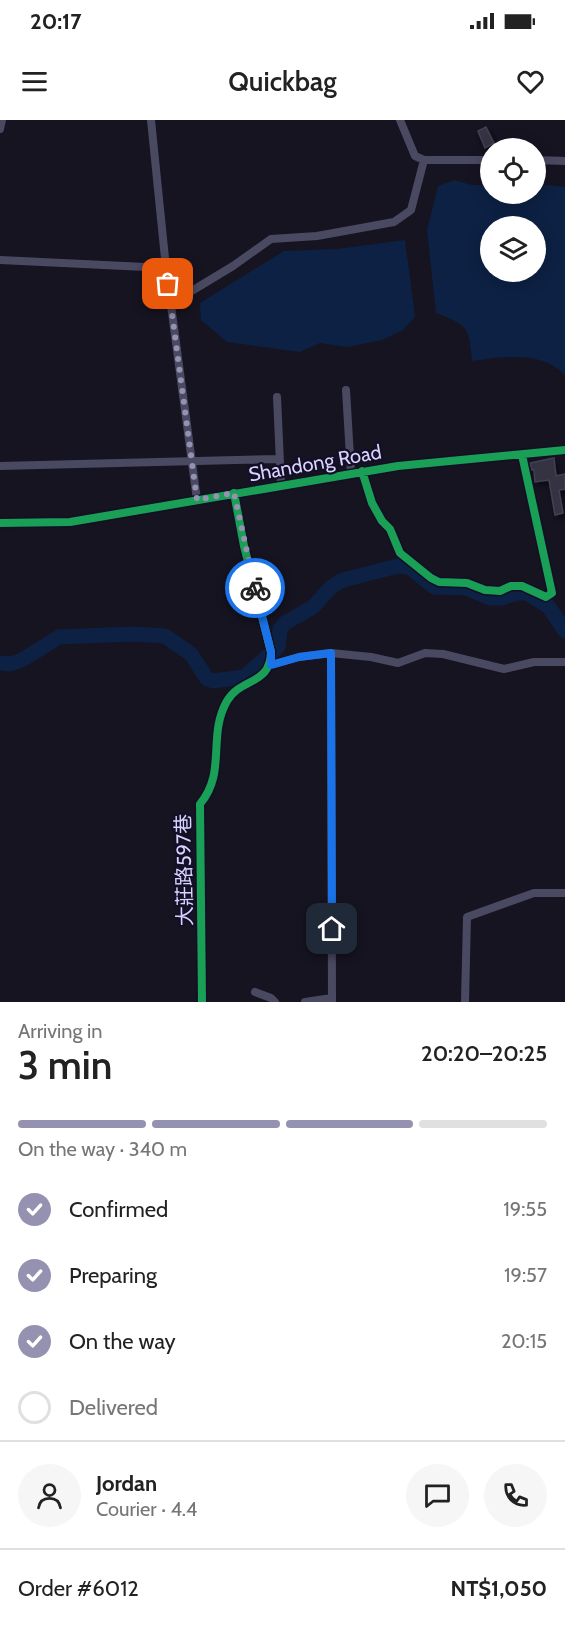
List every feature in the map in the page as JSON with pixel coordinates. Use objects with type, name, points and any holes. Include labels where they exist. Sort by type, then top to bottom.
[{"type":"street","points":[[0,129],[2,120]]},
{"type":"street","points":[[151,120],[166,268],[197,500]]},
{"type":"street","points":[[400,120],[416,156],[424,160],[480,159]]},
{"type":"street","points":[[170,300],[190,292],[271,239],[317,236],[394,222],[411,210],[424,160]]},
{"type":"street","points":[[546,160],[565,161]]},
{"type":"street","points":[[0,261],[166,268]]},
{"type":"street","points":[[346,390],[351,473]]},
{"type":"street","points":[[276,397],[281,485]]},
{"type":"street","name":"Shandong Road","points":[[0,523],[70,522],[362,471],[565,450]]},
{"type":"street","points":[[362,471],[372,503],[382,521],[390,529],[400,553],[431,578],[439,582],[467,583],[485,590],[500,591],[512,586],[522,586],[546,597],[552,593],[522,455]]},
{"type":"street","points":[[0,466],[278,459]]},
{"type":"street","points":[[234,493],[244,546],[271,658],[331,653],[371,657],[398,663],[425,653],[443,654],[504,669],[534,662],[565,662]]},
{"type":"street","points":[[305,1002],[332,1000],[331,653]]},
{"type":"street","name":"大莊路597巷","points":[[202,1002],[200,804],[212,787],[219,720],[227,701],[235,691],[262,675],[271,658]]},
{"type":"street","points":[[465,1002],[467,917],[534,894],[565,893]]},
{"type":"street","points":[[255,992],[275,1002]]},
{"type":"water","points":[[454,180],[480,185],[480,204],[546,204],[546,185],[565,187],[565,375],[545,362],[521,357],[472,361],[470,341],[465,329],[455,321],[436,313],[427,230],[438,186]]},
{"type":"water","points":[[405,240],[415,317],[403,330],[382,340],[348,347],[320,343],[300,352],[227,342],[201,320],[200,303],[284,251],[337,249]]},
{"type":"building","points":[[486,127],[492,138],[481,138],[478,131]]},
{"type":"building","points":[[554,458],[556,476],[565,474],[565,489],[559,490],[563,513],[555,515],[549,480],[535,482],[534,470],[530,463]]},
{"type":"waterway","points":[[0,663],[10,664],[22,660],[59,637],[132,634],[165,636],[191,654],[207,679],[213,681],[244,677],[278,647],[280,629],[285,623],[313,607],[331,587],[343,580],[398,566],[409,567],[434,587],[467,588],[490,598],[527,593],[549,607],[565,631]]},
{"type":"cycle path","points":[[0,523],[70,522],[398,466],[565,450]]},
{"type":"cycle path","points":[[362,471],[372,503],[382,521],[390,529],[400,553],[431,578],[439,582],[467,583],[485,590],[500,591],[511,586],[522,586],[546,597],[552,593],[522,455]]},
{"type":"cycle path","points":[[202,1002],[200,804],[213,779],[218,727],[227,701],[233,693],[266,671],[271,652],[244,546],[234,493]]},
{"type":"way so far","points":[[168,284],[197,500],[234,493],[255,588]]},
{"type":"route","points":[[255,588],[271,652],[271,665],[299,657],[331,653],[332,929]]}]
